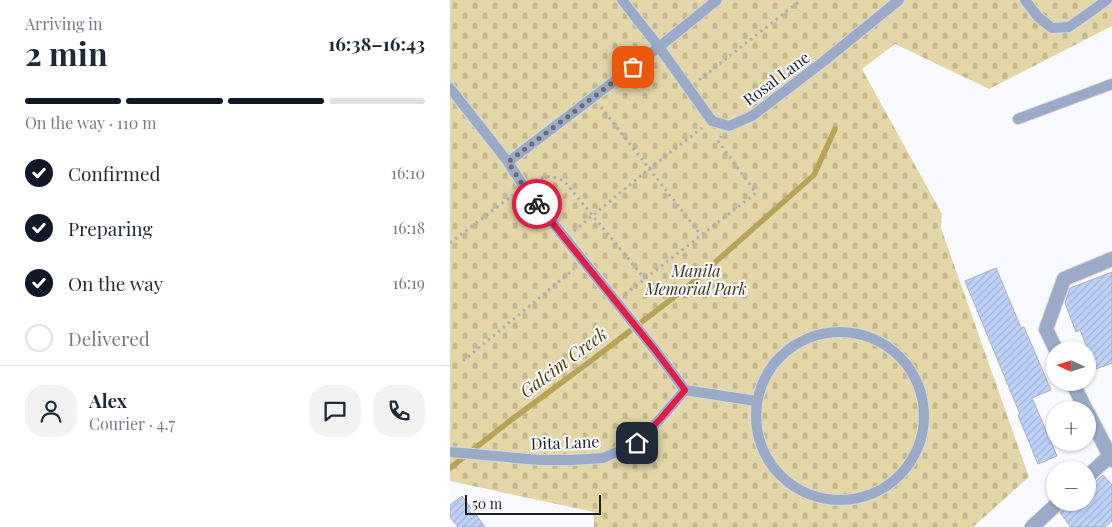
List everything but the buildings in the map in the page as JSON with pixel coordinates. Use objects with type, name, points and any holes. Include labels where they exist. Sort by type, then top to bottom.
[{"type":"street","points":[[1052,341],[1046,329],[1064,279],[1112,259]]},
{"type":"street","points":[[1096,428],[1111,456],[1096,469]]},
{"type":"street","points":[[1032,527],[1049,511]]},
{"type":"lane","points":[[622,0],[712,120],[729,126]]},
{"type":"lane","points":[[508,162],[659,47],[717,0]]},
{"type":"lane","name":"Rosal Lane","points":[[729,126],[752,116],[899,0]]},
{"type":"lane","points":[[1025,0],[1038,17],[1052,28],[1069,27],[1106,0]]},
{"type":"lane","points":[[1018,119],[1112,84]]},
{"type":"lane","points":[[450,88],[508,162],[524,187],[685,390],[756,401]]},
{"type":"lane","points":[[831,332],[862,334],[890,348],[911,370],[918,384],[922,399],[924,415],[922,431],[912,460],[891,483],[864,497],[848,500],[818,498],[790,484],[778,474],[769,462],[757,433],[756,401],[768,372],[788,349],[816,335],[831,332]]},
{"type":"lane","name":"Dita Lane","points":[[450,452],[540,460],[603,458],[637,443],[685,390]]},
{"type":"path","points":[[689,88],[801,0]]},
{"type":"path","points":[[593,97],[701,235]]},
{"type":"path","points":[[565,239],[650,168],[712,120]]},
{"type":"path","points":[[619,305],[645,279],[756,193],[718,141],[729,126]]},
{"type":"path","points":[[450,243],[524,187],[545,177],[554,176],[565,182],[645,279]]},
{"type":"path","points":[[463,361],[583,261]]},
{"type":"green space","name":"Manila Memorial Park","points":[[450,0],[1112,0],[1112,26],[989,89],[895,44],[862,69],[942,214],[941,228],[1029,477],[973,527],[594,527],[594,512],[450,481]]},
{"type":"waterway","name":"Galcim Creek","points":[[450,468],[686,288],[814,175],[835,129]]},
{"type":"way so far","points":[[537,204],[508,162],[633,67]]},
{"type":"route","points":[[537,204],[622,308],[685,390],[637,443]]}]
